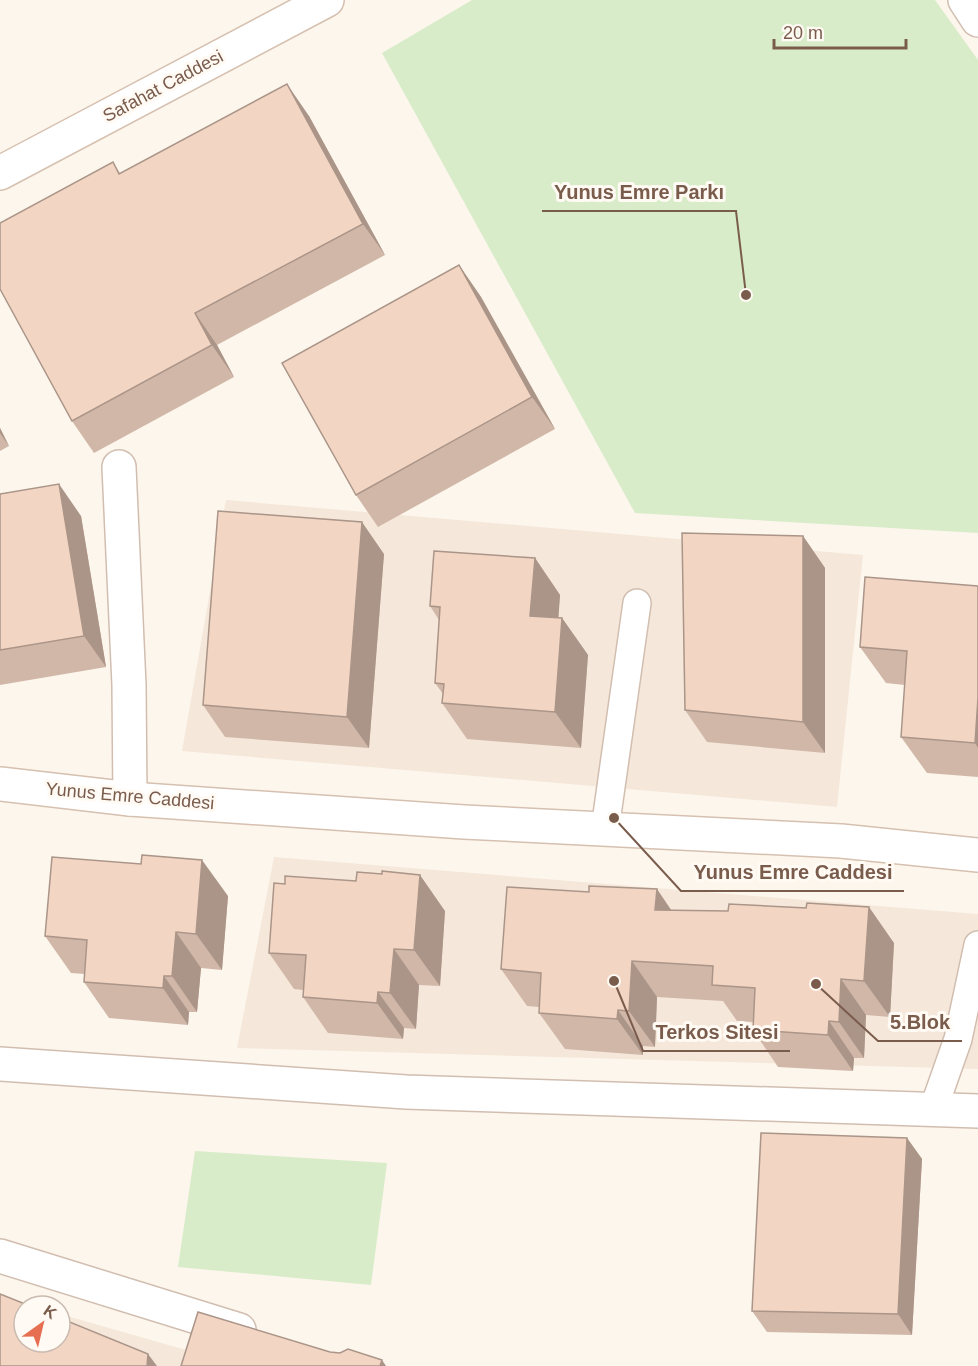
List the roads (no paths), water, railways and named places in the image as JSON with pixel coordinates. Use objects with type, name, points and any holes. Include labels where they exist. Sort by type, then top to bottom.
[{"type":"street","name":"Safahat Caddesi","points":[[0,173],[327,0]]},
{"type":"street","points":[[966,0],[978,20]]},
{"type":"street","points":[[119,467],[129,686],[130,798]]},
{"type":"street","name":"Yunus Emre Caddesi","points":[[0,784],[130,798],[464,822],[841,841],[978,855]]},
{"type":"street","points":[[0,1064],[406,1092],[978,1111]]},
{"type":"street","points":[[0,1256],[264,1337]]},
{"type":"lane","points":[[605,829],[637,603]]},
{"type":"lane","points":[[933,1110],[958,1039],[978,945]]},
{"type":"place","name":"Yunus Emre Parkı","points":[[746,295]]},
{"type":"place","name":"Yunus Emre Caddesi","points":[[614,818]]},
{"type":"place","name":"Terkos Sitesi","points":[[614,981]]},
{"type":"place","name":"5.Blok","points":[[816,984]]}]
